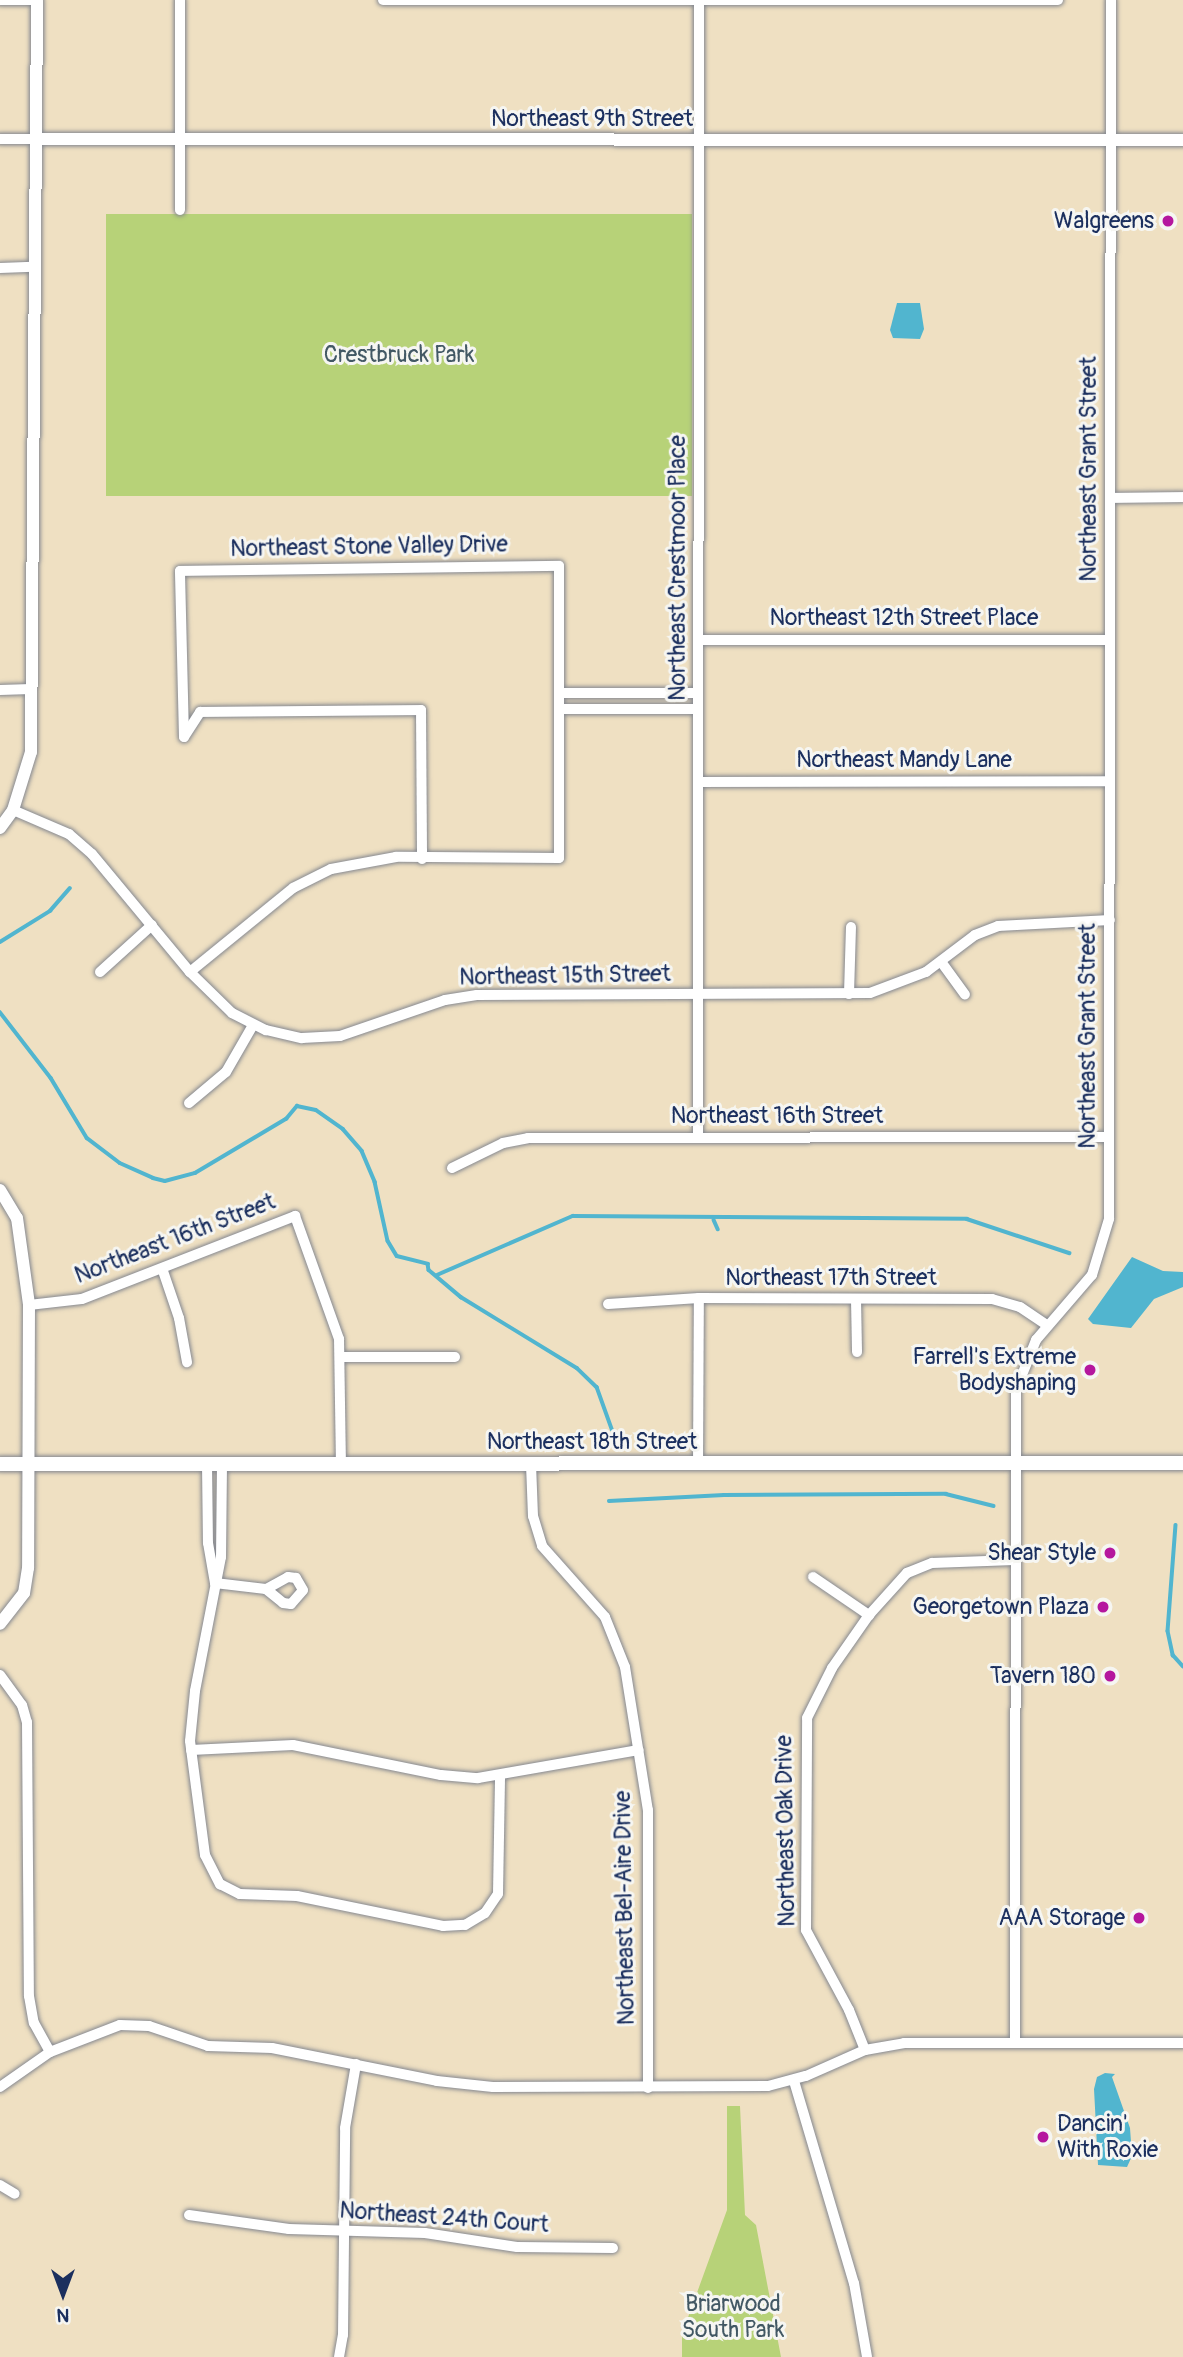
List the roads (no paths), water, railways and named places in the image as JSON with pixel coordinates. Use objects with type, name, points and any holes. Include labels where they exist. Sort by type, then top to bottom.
[{"type":"main road","name":"Northeast 18th Street","points":[[0,1464],[1183,1463]]},
{"type":"street","points":[[0,0],[37,0],[31,752],[13,810],[0,828]]},
{"type":"street","points":[[180,0],[180,210]]},
{"type":"street","points":[[383,0],[1058,0]]},
{"type":"street","name":"Northeast Grant Street","points":[[1015,2043],[1016,1390],[1028,1357],[1046,1325],[1079,1295],[1104,1247],[1109,1219],[1111,0]]},
{"type":"street","name":"Northeast Crestmoor Place","points":[[698,1136],[699,1]]},
{"type":"street","name":"Northeast 9th Street","points":[[0,139],[1183,140]]},
{"type":"street","points":[[0,268],[33,267]]},
{"type":"street","points":[[1111,498],[1183,498]]},
{"type":"street","name":"Northeast Stone Valley Drive","points":[[180,707],[180,571],[559,566],[560,693]]},
{"type":"street","name":"Northeast 12th Street Place","points":[[698,640],[1110,640]]},
{"type":"street","points":[[0,690],[31,689]]},
{"type":"street","points":[[190,972],[276,901],[312,877],[374,859],[559,858],[560,693],[698,693]]},
{"type":"street","points":[[200,712],[184,737],[180,707],[200,712],[421,710],[422,859]]},
{"type":"street","points":[[560,709],[698,709]]},
{"type":"street","name":"Northeast Mandy Lane","points":[[698,782],[1109,781]]},
{"type":"street","name":"Northeast 15th Street","points":[[13,810],[69,834],[92,854],[190,972],[218,1001],[253,1025],[284,1035],[321,1038],[362,1029],[464,996],[849,994],[898,986],[942,963],[965,941],[999,926],[1110,920]]},
{"type":"street","points":[[100,972],[152,925]]},
{"type":"street","points":[[849,994],[851,927]]},
{"type":"street","points":[[942,963],[965,995]]},
{"type":"street","points":[[189,1103],[226,1072],[253,1025]]},
{"type":"street","name":"Northeast 16th Street","points":[[452,1168],[503,1143],[528,1138],[1108,1137]]},
{"type":"street","points":[[0,1190],[17,1218],[29,1305],[28,1568],[24,1593],[0,1624]]},
{"type":"street","name":"Northeast 16th Street","points":[[29,1305],[82,1299],[163,1271],[295,1216],[335,1320],[342,1357]]},
{"type":"street","points":[[163,1271],[179,1318],[187,1362]]},
{"type":"street","points":[[698,1465],[699,1298]]},
{"type":"street","name":"Northeast 17th Street","points":[[608,1304],[699,1298],[992,1298],[1020,1307],[1046,1325]]},
{"type":"street","points":[[856,1299],[857,1352]]},
{"type":"street","points":[[341,1464],[342,1357],[455,1357]]},
{"type":"street","points":[[215,1464],[222,1544],[209,1637],[193,1704],[191,1750],[208,1866],[229,1890],[251,1895],[312,1898],[453,1927],[485,1913],[500,1880],[500,1775]]},
{"type":"street","name":"Northeast Bel-Aire Drive","points":[[531,1464],[537,1532],[550,1558],[594,1603],[614,1632],[625,1667],[648,1810],[648,2088]]},
{"type":"street","name":"Northeast Oak Drive","points":[[865,2050],[806,1930],[804,1781],[807,1718],[832,1668],[869,1615],[900,1578],[923,1564],[1014,1560]]},
{"type":"street","points":[[813,1577],[869,1615]]},
{"type":"street","points":[[215,1583],[266,1589]]},
{"type":"street","points":[[0,1675],[22,1705],[27,1722],[29,1996],[34,2023],[50,2052]]},
{"type":"street","points":[[191,1750],[293,1745],[450,1777],[500,1775],[639,1750]]},
{"type":"street","points":[[0,2087],[50,2052],[103,2028],[135,2024],[208,2046],[272,2048],[466,2086],[725,2090],[794,2081],[865,2050],[904,2043],[1183,2043]]},
{"type":"street","points":[[339,2357],[344,2335],[345,2128],[356,2064]]},
{"type":"street","points":[[794,2081],[854,2283],[867,2357]]},
{"type":"street","points":[[0,2185],[15,2194]]},
{"type":"street","name":"Northeast 24th Court","points":[[189,2215],[253,2226],[425,2233],[517,2247],[613,2248]]},
{"type":"water","points":[[897,303],[920,303],[924,329],[920,339],[893,338],[890,330]]},
{"type":"water","points":[[1132,1257],[1163,1271],[1183,1272],[1183,1287],[1154,1299],[1131,1328],[1093,1324],[1088,1319]]},
{"type":"water","points":[[1105,2073],[1115,2074],[1112,2077],[1130,2128],[1132,2156],[1127,2167],[1098,2165],[1094,2089],[1097,2077]]},
{"type":"waterway","points":[[0,942],[50,911],[70,888]]},
{"type":"waterway","points":[[0,1012],[51,1078],[87,1138],[120,1163],[153,1178],[165,1181],[195,1173],[286,1119],[297,1106],[316,1110],[343,1129],[362,1151],[375,1182],[388,1241],[397,1256],[428,1264],[429,1270],[461,1297],[577,1368],[597,1387],[612,1429]]},
{"type":"waterway","points":[[437,1275],[573,1216],[967,1219],[1069,1253]]},
{"type":"waterway","points":[[714,1220],[718,1229]]},
{"type":"waterway","points":[[609,1501],[724,1495],[946,1494],[994,1506]]},
{"type":"waterway","points":[[1176,1525],[1168,1631],[1173,1655],[1183,1666]]},
{"type":"place","name":"Walgreens","points":[[1168,221]]},
{"type":"place","name":"Farrell's Extreme Bodyshaping","points":[[1090,1370]]},
{"type":"place","name":"Shear Style","points":[[1110,1553]]},
{"type":"place","name":"Georgetown Plaza","points":[[1103,1607]]},
{"type":"place","name":"Tavern 180","points":[[1110,1676]]},
{"type":"place","name":"AAA Storage","points":[[1139,1918]]},
{"type":"place","name":"Dancin' With Roxie","points":[[1043,2137]]},
{"type":"park label","name":"Crestbruck Park","points":[[399,355]]},
{"type":"park label","name":"Briarwood South Park","points":[[733,2317]]}]
